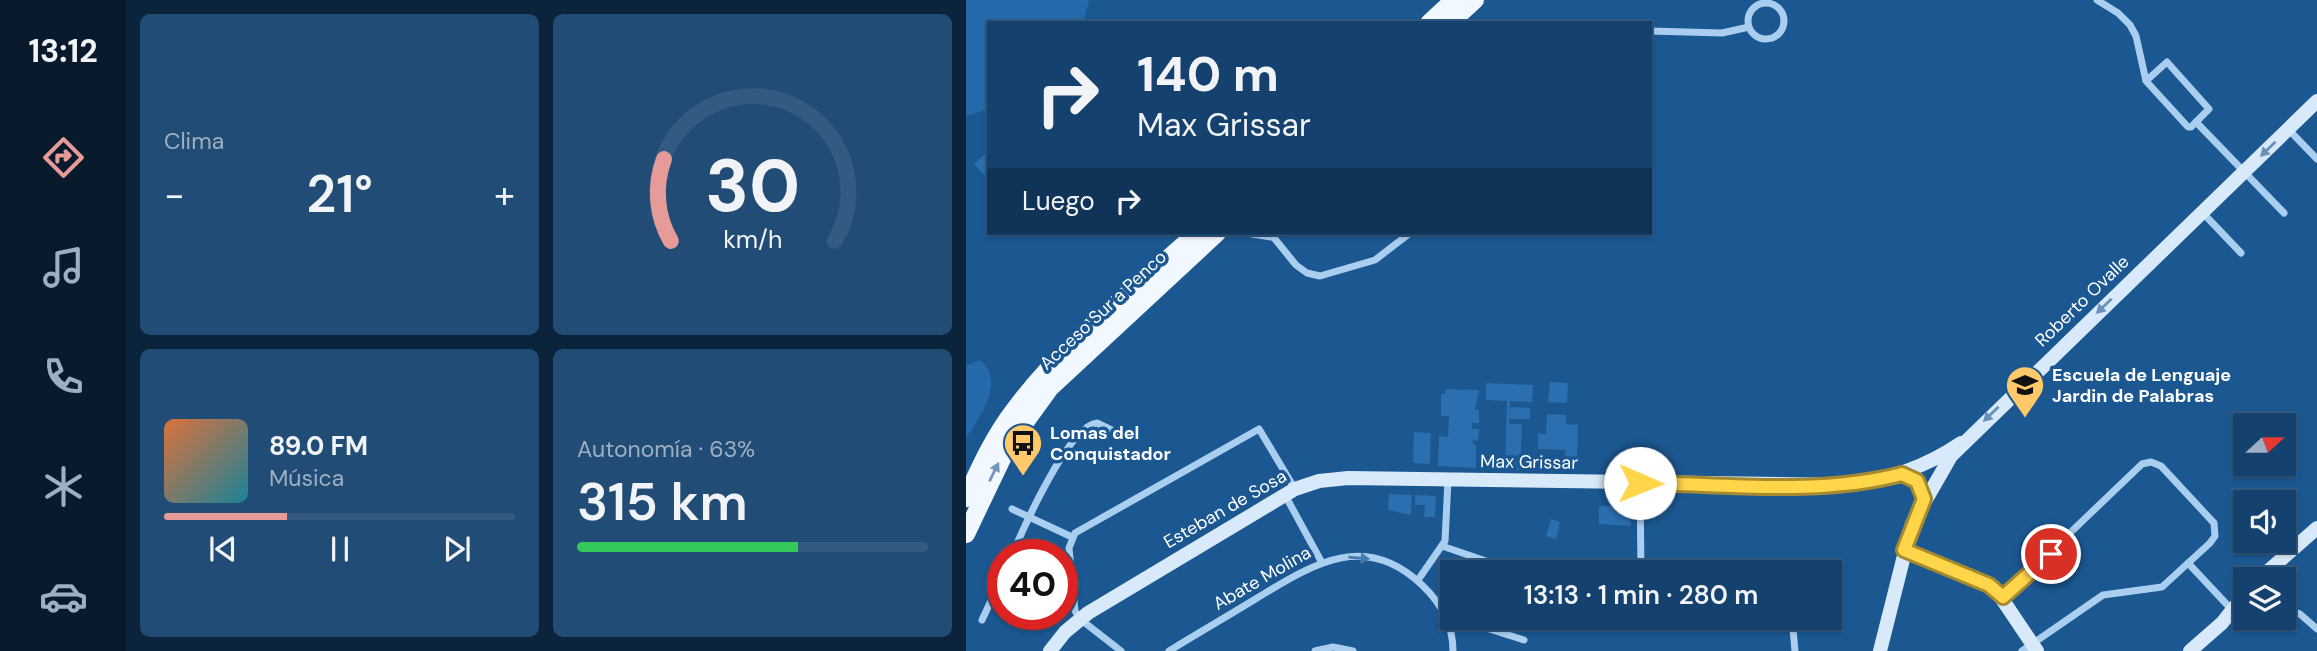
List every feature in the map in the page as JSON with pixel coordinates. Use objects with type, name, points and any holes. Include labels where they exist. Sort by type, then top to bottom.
[{"type":"main road","points":[[1431,21],[1454,0]]},
{"type":"main road","points":[[1452,21],[1475,0]]},
{"type":"main road","name":"Acceso Sur a Penco","points":[[966,498],[1004,424],[1028,393],[1071,346],[1195,235]]},
{"type":"main road","name":"Acceso Sur a Penco","points":[[966,534],[1008,446],[1050,388],[1218,235]]},
{"type":"street","points":[[2097,0],[2119,13],[2130,25],[2146,80],[2188,127],[2196,122],[2209,106],[2169,63],[2163,62],[2146,80]]},
{"type":"street","points":[[1763,3],[1777,7],[1783,15],[1784,26],[1774,38],[1759,38],[1749,27],[1750,12],[1763,3]]},
{"type":"street","points":[[1652,31],[1714,33],[1749,27]]},
{"type":"street","name":"Roberto Ovalle","points":[[1880,651],[1904,550],[1924,499],[1961,443],[2317,101]]},
{"type":"street","points":[[2196,122],[2284,213]]},
{"type":"street","points":[[2288,129],[2317,159]]},
{"type":"street","points":[[2202,212],[2241,253]]},
{"type":"street","points":[[1270,235],[1301,270],[1320,276],[1375,260],[1407,235]]},
{"type":"street","points":[[1019,539],[1061,461],[1088,425],[1097,423],[1120,434]]},
{"type":"street","points":[[1121,651],[1080,619],[1074,606],[1069,548],[1072,537],[1259,429],[1321,561]]},
{"type":"street","name":"Max Grissar","points":[[1448,480],[1830,486],[1861,483],[1902,474],[1933,461],[1961,443]]},
{"type":"street","points":[[1904,550],[1989,585],[2003,597],[2031,649],[2098,597],[2113,592],[2162,587],[2213,540],[2214,523],[2161,466],[2146,463],[2138,466],[2003,597]]},
{"type":"street","points":[[1902,474],[1917,481],[1924,499]]},
{"type":"street","name":"Esteban de Sosa","points":[[1050,651],[1080,619],[1290,492],[1338,478],[1448,480]]},
{"type":"street","points":[[1418,580],[1442,546],[1446,530],[1448,480]]},
{"type":"street","points":[[1640,483],[1641,560]]},
{"type":"street","points":[[1012,509],[1072,537]]},
{"type":"street","points":[[2273,567],[2317,528]]},
{"type":"street","points":[[1442,546],[1483,560]]},
{"type":"street","name":"Abate Molina","points":[[1169,651],[1321,561],[1340,557],[1371,558],[1392,565],[1418,580],[1440,604]]},
{"type":"street","points":[[2188,563],[2233,598]]},
{"type":"street","points":[[982,620],[987,609]]},
{"type":"street","points":[[2190,651],[2233,611]]},
{"type":"street","points":[[2296,612],[2317,629]]},
{"type":"street","name":"Abate Molina","points":[[1452,630],[1453,651]]},
{"type":"street","points":[[1494,630],[1524,640]]},
{"type":"street","points":[[1793,630],[1795,651]]},
{"type":"street","points":[[1315,651],[1333,647],[1353,651]]},
{"type":"shaded area","points":[[966,0],[1089,0],[1084,21],[987,21],[987,110],[966,116]]},
{"type":"shaded area","points":[[980,360],[991,378],[991,389],[983,410],[966,439],[966,366]]},
{"type":"building","points":[[987,153],[987,178],[974,164]]},
{"type":"building","points":[[1550,382],[1568,383],[1567,403],[1548,402]]},
{"type":"building","points":[[1486,383],[1533,385],[1532,402],[1510,401],[1510,415],[1511,407],[1530,408],[1530,419],[1509,419],[1509,424],[1522,424],[1520,470],[1505,470],[1507,401],[1486,400]]},
{"type":"building","points":[[1445,389],[1479,390],[1475,410],[1479,410],[1479,423],[1472,423],[1472,429],[1479,429],[1478,441],[1473,440],[1473,445],[1476,445],[1476,468],[1438,466],[1439,436],[1448,437],[1449,416],[1441,416],[1441,394],[1445,394]]},
{"type":"building","points":[[1547,414],[1566,415],[1566,424],[1578,425],[1577,458],[1565,457],[1565,450],[1538,449],[1538,433],[1546,434]]},
{"type":"building","points":[[1414,432],[1431,433],[1430,464],[1413,463]]},
{"type":"building","points":[[1389,494],[1412,495],[1411,515],[1388,510]]},
{"type":"building","points":[[1415,495],[1436,496],[1435,517],[1424,517],[1425,505],[1415,505]]},
{"type":"building","points":[[1631,505],[1631,526],[1599,524],[1599,506]]},
{"type":"building","points":[[1551,519],[1560,522],[1556,539],[1546,536]]},
{"type":"place","name":"Escuela de Lenguaje Jardin de Palabras","points":[[2025,419]]},
{"type":"place","name":"Lomas del Conquistador","points":[[1023,477]]},
{"type":"route","points":[[1640,483],[1830,486],[1908,475],[1921,486],[1924,499],[1917,511],[1904,550],[1994,587],[2003,597],[2051,554]]}]
